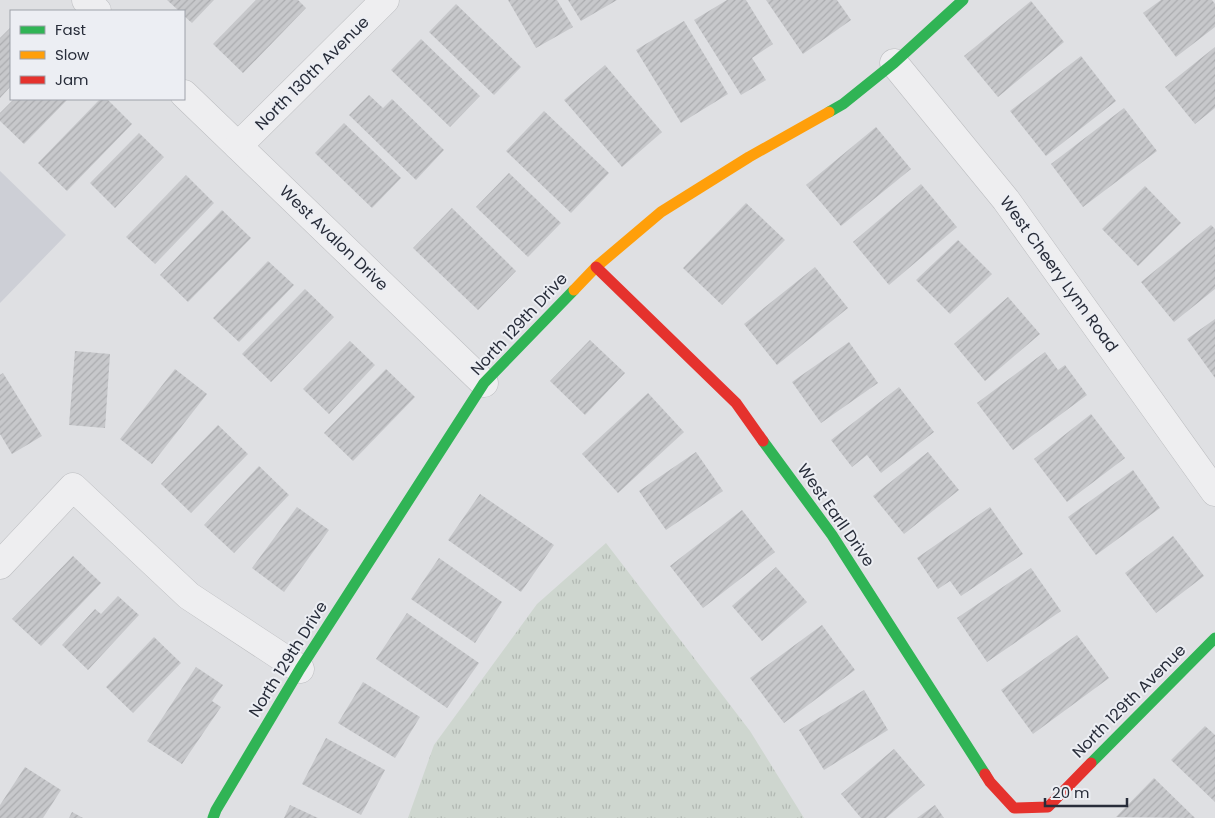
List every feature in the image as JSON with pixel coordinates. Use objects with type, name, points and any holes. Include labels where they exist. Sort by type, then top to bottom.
[{"type":"street","points":[[86,0],[97,10]]},
{"type":"street","name":"North 130th Avenue","points":[[238,146],[385,0]]},
{"type":"street","name":"North 129th Drive","points":[[213,818],[300,669],[484,383],[596,267],[661,212],[749,157],[843,104],[894,63],[963,0]]},
{"type":"street","name":"West Cheery Lynn Road","points":[[894,63],[1006,200],[1215,492]]},
{"type":"street","name":"West Avalon Drive","points":[[185,95],[484,383]]},
{"type":"street","name":"West Earll Drive","points":[[596,267],[736,402],[832,535],[990,782],[1014,808]]},
{"type":"street","points":[[0,565],[73,487],[189,596],[300,669]]},
{"type":"street","name":"North 129th Avenue","points":[[1014,808],[1048,807],[1215,638]]},
{"type":"shaded area","points":[[0,171],[66,235],[0,303]]},
{"type":"green space","points":[[606,543],[750,731],[804,818],[408,818],[434,745],[537,604]]},
{"type":"building","points":[[167,0],[214,0],[192,23],[185,17],[185,10],[178,10]]},
{"type":"building","points":[[256,0],[298,0],[306,8],[243,73],[213,44]]},
{"type":"building","points":[[508,0],[557,0],[573,27],[536,48]]},
{"type":"building","points":[[568,0],[617,0],[581,21]]},
{"type":"building","points":[[727,0],[746,0],[773,44],[752,58],[766,80],[741,95],[694,20]]},
{"type":"building","points":[[766,0],[837,0],[851,20],[803,54]]},
{"type":"building","points":[[1161,0],[1212,0],[1215,4],[1215,27],[1176,57],[1143,13]]},
{"type":"building","points":[[1031,1],[1064,42],[998,97],[964,56]]},
{"type":"building","points":[[456,4],[521,67],[494,95],[429,32]]},
{"type":"building","points":[[684,21],[728,94],[681,123],[636,50]]},
{"type":"building","points":[[10,28],[10,87],[0,98],[0,38]]},
{"type":"building","points":[[421,39],[480,96],[450,127],[391,70]]},
{"type":"building","points":[[1215,47],[1215,108],[1195,124],[1165,87]]},
{"type":"building","points":[[1081,56],[1116,101],[1046,156],[1010,111]]},
{"type":"building","points":[[605,65],[662,132],[622,167],[564,100]]},
{"type":"building","points":[[369,95],[383,108],[392,99],[444,150],[416,180],[349,115]]},
{"type":"building","points":[[13,100],[67,100],[24,144],[0,121],[0,113]]},
{"type":"building","points":[[99,100],[108,100],[132,124],[67,191],[38,163]]},
{"type":"building","points":[[1124,108],[1157,151],[1083,207],[1051,164]]},
{"type":"building","points":[[544,111],[609,173],[571,213],[506,151]]},
{"type":"building","points":[[344,123],[401,178],[372,208],[315,153]]},
{"type":"building","points":[[876,127],[911,169],[841,226],[806,185]]},
{"type":"building","points":[[139,133],[164,157],[115,208],[90,183]]},
{"type":"building","points":[[509,173],[561,223],[528,257],[476,207]]},
{"type":"building","points":[[186,175],[214,203],[155,264],[126,237]]},
{"type":"building","points":[[921,184],[957,227],[889,285],[853,242]]},
{"type":"building","points":[[1145,186],[1181,223],[1138,266],[1102,229]]},
{"type":"building","points":[[746,203],[785,240],[722,305],[683,268]]},
{"type":"building","points":[[452,208],[516,271],[478,310],[413,248]]},
{"type":"building","points":[[222,210],[251,238],[188,302],[160,275]]},
{"type":"building","points":[[1211,225],[1215,229],[1215,289],[1174,322],[1141,282]]},
{"type":"building","points":[[958,240],[992,274],[950,314],[916,280]]},
{"type":"building","points":[[268,261],[294,285],[239,342],[213,318]]},
{"type":"building","points":[[815,267],[848,308],[777,365],[744,324]]},
{"type":"building","points":[[305,289],[334,317],[271,382],[242,354]]},
{"type":"building","points":[[1008,297],[1040,334],[985,381],[954,344]]},
{"type":"building","points":[[1215,319],[1215,378],[1187,339]]},
{"type":"building","points":[[590,340],[625,373],[585,415],[550,381]]},
{"type":"building","points":[[350,341],[375,365],[329,414],[303,389]]},
{"type":"building","points":[[849,342],[878,383],[821,423],[792,382]]},
{"type":"building","points":[[75,351],[110,354],[105,428],[69,425]]},
{"type":"building","points":[[1045,352],[1058,370],[1065,365],[1087,395],[1013,450],[977,403]]},
{"type":"building","points":[[175,369],[207,394],[152,464],[120,439]]},
{"type":"building","points":[[386,369],[415,397],[353,461],[324,433]]},
{"type":"building","points":[[3,373],[42,436],[12,454],[0,434],[0,375]]},
{"type":"building","points":[[899,387],[934,432],[881,473],[867,455],[852,467],[831,440]]},
{"type":"building","points":[[648,393],[684,432],[618,493],[582,454]]},
{"type":"building","points":[[1091,414],[1125,458],[1067,502],[1034,459]]},
{"type":"building","points":[[218,425],[248,454],[191,513],[161,484]]},
{"type":"building","points":[[696,452],[723,491],[666,530],[639,491]]},
{"type":"building","points":[[928,452],[959,490],[904,534],[873,496]]},
{"type":"building","points":[[259,466],[289,495],[234,553],[204,525]]},
{"type":"building","points":[[1133,470],[1160,508],[1096,555],[1068,517]]},
{"type":"building","points":[[480,494],[554,545],[521,592],[448,540]]},
{"type":"building","points":[[297,507],[329,530],[284,592],[252,568]]},
{"type":"building","points":[[990,507],[1023,554],[961,596],[950,581],[938,589],[917,558]]},
{"type":"building","points":[[742,510],[775,552],[703,608],[670,566]]},
{"type":"building","points":[[1173,536],[1204,576],[1156,613],[1125,573]]},
{"type":"building","points":[[73,556],[101,583],[41,646],[12,619]]},
{"type":"building","points":[[439,558],[502,602],[475,643],[411,599]]},
{"type":"building","points":[[776,567],[807,602],[762,641],[732,606]]},
{"type":"building","points":[[1031,568],[1061,611],[987,662],[957,618]]},
{"type":"building","points":[[118,596],[139,615],[88,670],[62,645],[95,609],[101,614]]},
{"type":"building","points":[[407,613],[479,663],[447,708],[376,659]]},
{"type":"building","points":[[822,625],[855,670],[784,723],[750,678]]},
{"type":"building","points":[[1077,635],[1109,678],[1033,734],[1001,690]]},
{"type":"building","points":[[154,637],[181,663],[133,713],[106,687]]},
{"type":"building","points":[[196,667],[223,685],[212,701],[221,707],[182,764],[147,741]]},
{"type":"building","points":[[363,682],[420,717],[395,758],[338,723]]},
{"type":"building","points":[[864,690],[888,730],[824,770],[799,730]]},
{"type":"building","points":[[1205,726],[1215,735],[1215,802],[1171,760]]},
{"type":"building","points":[[326,738],[385,770],[361,815],[302,784]]},
{"type":"building","points":[[894,749],[925,785],[886,818],[861,818],[841,794]]},
{"type":"building","points":[[25,767],[61,790],[43,818],[0,818],[0,805]]},
{"type":"building","points":[[1154,778],[1195,818],[1116,817]]},
{"type":"building","points":[[290,805],[318,818],[284,818]]},
{"type":"building","points":[[935,805],[944,818],[917,818]]},
{"type":"building","points":[[72,812],[83,818],[69,818]]},
{"type":"traffic: fast","points":[[829,112],[843,104],[894,63],[963,0]]},
{"type":"traffic: fast","points":[[213,818],[300,669],[484,383],[574,290]]},
{"type":"traffic: fast","points":[[763,441],[832,535],[985,774]]},
{"type":"traffic: fast","points":[[1091,763],[1215,638]]},
{"type":"traffic: slow","points":[[574,290],[596,267],[661,212],[749,157],[829,112]]},
{"type":"traffic: jam","points":[[596,267],[736,403],[763,441]]},
{"type":"traffic: jam","points":[[985,774],[1014,808],[1048,807],[1091,763]]}]
